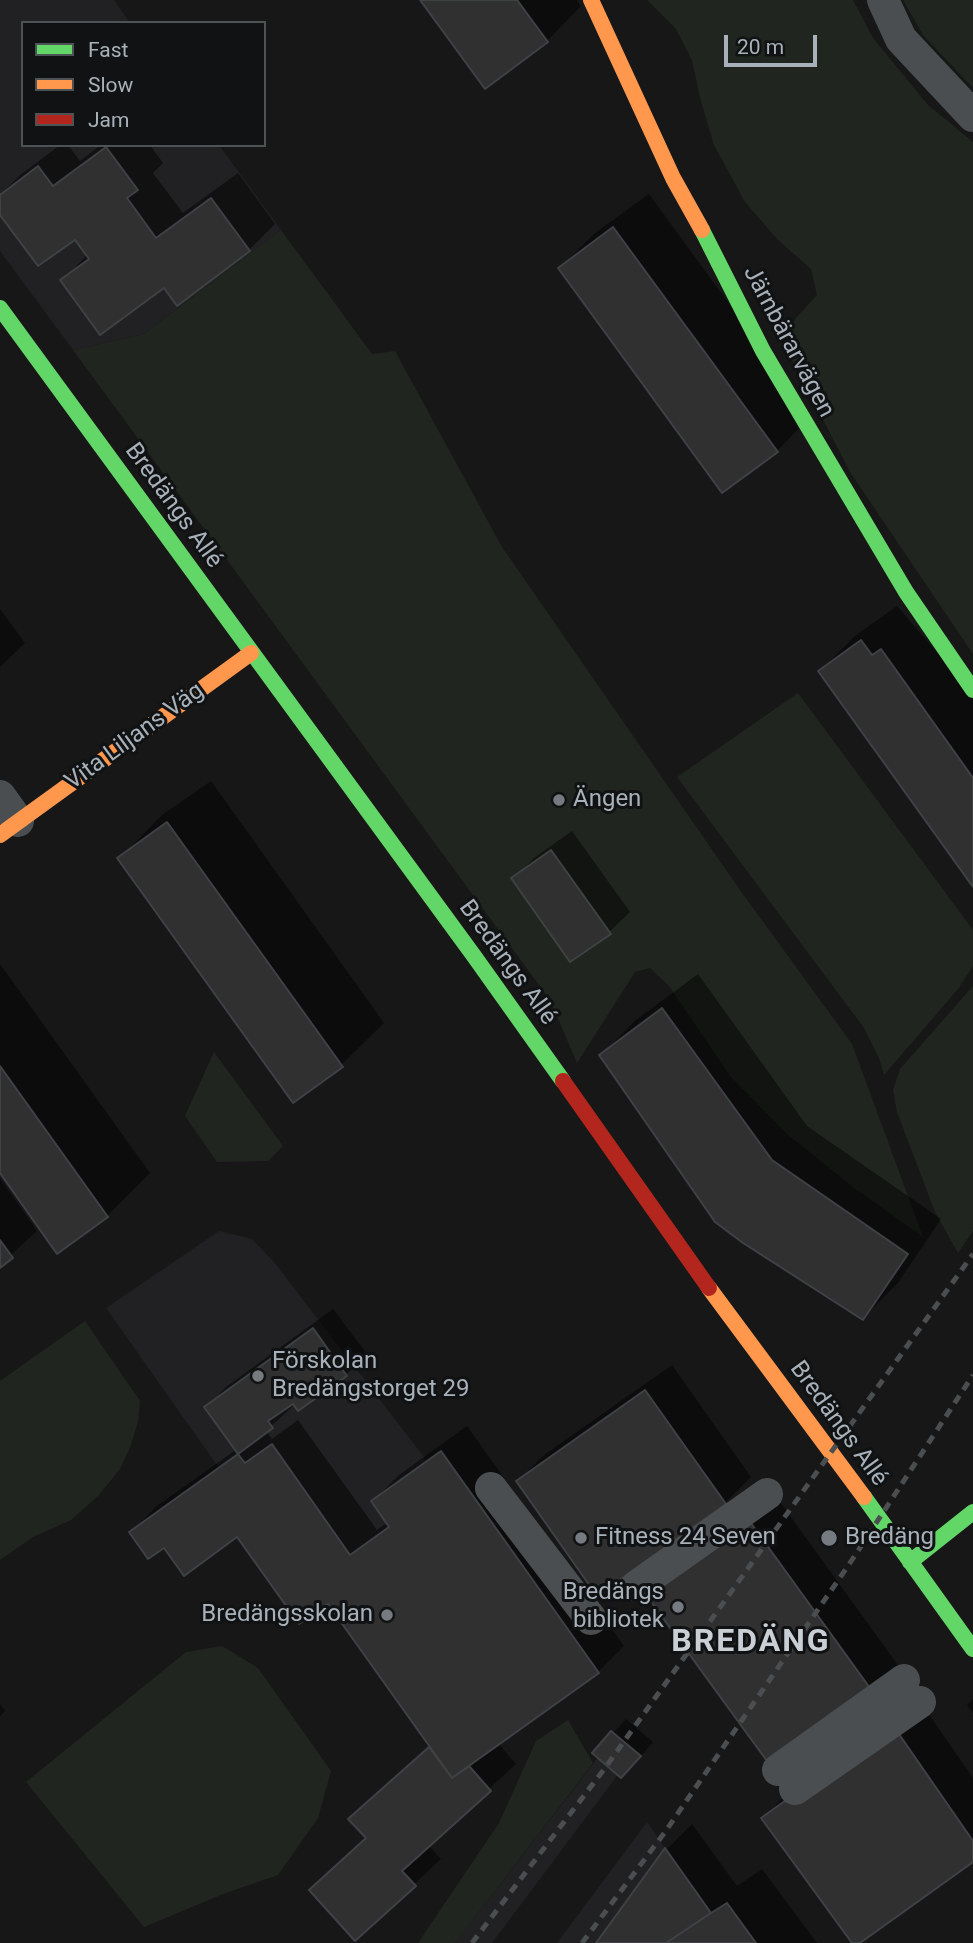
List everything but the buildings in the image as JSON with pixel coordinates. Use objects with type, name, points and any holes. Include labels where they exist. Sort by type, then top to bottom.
[{"type":"street","name":"Järnbärarvägen","points":[[591,0],[673,178],[721,265],[763,351],[906,592],[973,690]]},
{"type":"street","points":[[883,0],[901,39],[973,116]]},
{"type":"street","name":"Bredängs Allé","points":[[0,308],[559,1073],[724,1308],[828,1446],[973,1649]]},
{"type":"street","name":"Vita Liljans Väg","points":[[0,796],[9,828],[251,653]]},
{"type":"street","points":[[491,1488],[590,1619]]},
{"type":"street","points":[[637,1586],[766,1494]]},
{"type":"street","points":[[910,1562],[973,1512]]},
{"type":"street","points":[[787,1779],[912,1691]]},
{"type":"shaded area","points":[[0,0],[114,0],[129,21],[21,21],[21,147],[220,147],[281,230],[144,334],[73,350],[0,251]]},
{"type":"shaded area","points":[[647,0],[853,0],[873,38],[928,105],[973,142],[973,654],[850,472],[782,340],[796,318],[817,295],[811,269],[778,240],[745,202],[714,145],[692,60],[676,29]]},
{"type":"shaded area","points":[[903,0],[973,0],[973,88],[923,35]]},
{"type":"shaded area","name":"Ängen","points":[[281,230],[372,354],[395,351],[502,547],[740,890],[852,1044],[923,1237],[854,1188],[787,1134],[730,1076],[669,986],[650,968],[635,972],[577,1063],[550,1000],[73,350],[144,334]]},
{"type":"shaded area","points":[[798,693],[973,930],[973,966],[958,989],[884,1075],[864,1028],[677,777]]},
{"type":"shaded area","points":[[973,986],[973,1231],[958,1253],[935,1212],[897,1112],[893,1090],[900,1069]]},
{"type":"shaded area","points":[[214,1052],[283,1146],[268,1161],[217,1162],[185,1116]]},
{"type":"shaded area","name":"Förskolan Bredängstorget 29","points":[[219,1231],[252,1239],[274,1262],[427,1461],[371,1501],[389,1527],[350,1555],[272,1444],[245,1463],[238,1454],[219,1468],[106,1308]]},
{"type":"shaded area","points":[[85,1321],[140,1401],[131,1445],[120,1469],[99,1495],[71,1520],[33,1537],[0,1560],[0,1381]]},
{"type":"shaded area","points":[[222,1646],[258,1668],[331,1771],[318,1818],[278,1875],[223,1894],[144,1927],[26,1782],[186,1652]]},
{"type":"shaded area","points":[[568,1720],[593,1763],[455,1943],[418,1943],[499,1823],[536,1741]]},
{"type":"shaded area","points":[[609,1743],[626,1764],[492,1943],[455,1943]]},
{"type":"shaded area","points":[[647,1822],[665,1848],[596,1943],[557,1943]]},
{"type":"railway","points":[[472,1943],[605,1768],[973,1254]]},
{"type":"railway","points":[[582,1943],[665,1832],[850,1563],[973,1375]]},
{"type":"traffic: fast","points":[[702,230],[763,351],[906,592],[973,690]]},
{"type":"traffic: fast","points":[[0,308],[563,1081]]},
{"type":"traffic: fast","points":[[864,1497],[973,1649]]},
{"type":"traffic: fast","points":[[910,1562],[973,1512]]},
{"type":"traffic: slow","points":[[591,0],[673,178],[702,230]]},
{"type":"traffic: slow","points":[[0,835],[251,653]]},
{"type":"traffic: slow","points":[[709,1288],[864,1497]]},
{"type":"traffic: jam","points":[[563,1081],[709,1288]]},
{"type":"place","name":"Ängen","points":[[559,800]]},
{"type":"place","name":"Förskolan Bredängstorget 29","points":[[258,1376]]},
{"type":"place","name":"Fitness 24 Seven","points":[[581,1538]]},
{"type":"place","name":"Bredäng","points":[[829,1538]]},
{"type":"place","name":"Bredängs bibliotek","points":[[678,1607]]},
{"type":"place","name":"Bredängsskolan","points":[[387,1615]]},
{"type":"district","name":"BREDÄNG","points":[[751,1643]]}]
